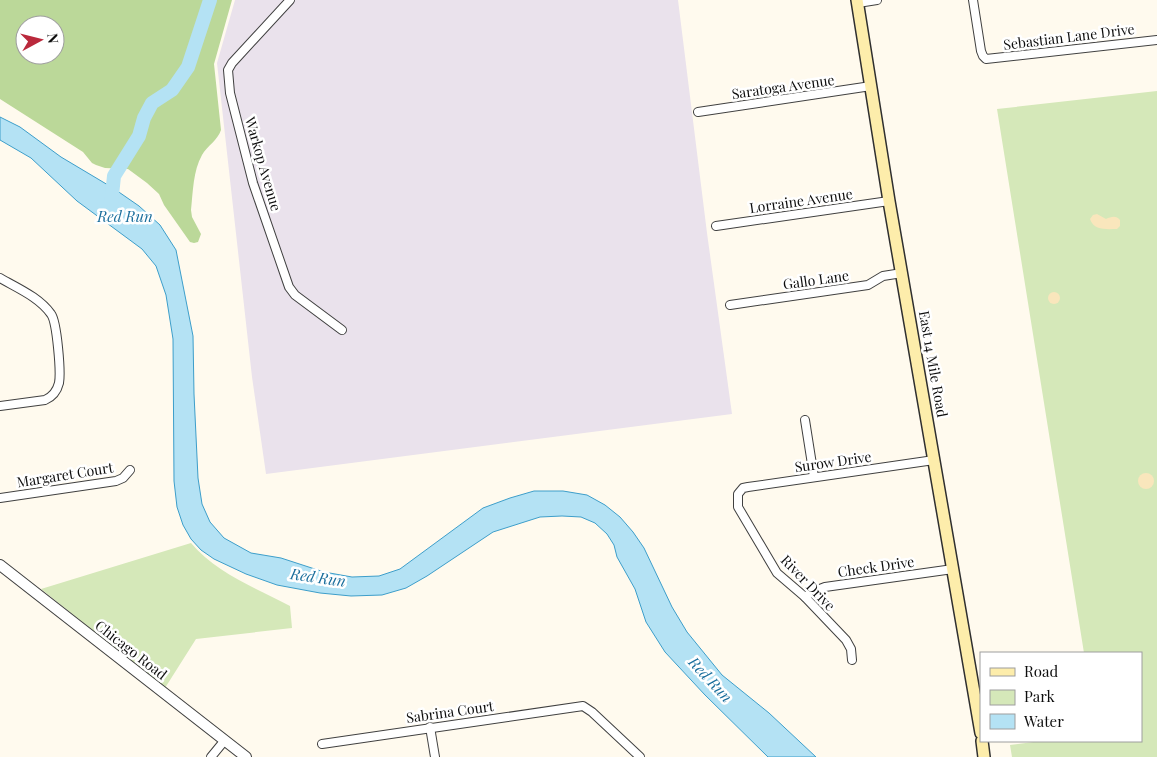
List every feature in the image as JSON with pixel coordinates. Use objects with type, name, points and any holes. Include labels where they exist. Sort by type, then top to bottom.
[{"type":"main road","name":"East 14 Mile Road","points":[[857,1],[889,202],[980,727]]},
{"type":"main road","points":[[982,742],[984,757]]},
{"type":"street","name":"Warkop Avenue","points":[[290,0],[232,63],[228,70],[230,93],[253,183],[289,287],[296,295],[342,330]]},
{"type":"street","points":[[857,1],[877,0]]},
{"type":"street","name":"Sebastian Lane Drive","points":[[973,0],[981,51],[984,57],[992,59],[1157,40]]},
{"type":"street","name":"Saratoga Avenue","points":[[698,112],[871,86]]},
{"type":"street","name":"Lorraine Avenue","points":[[716,226],[889,202]]},
{"type":"street","name":"Gallo Lane","points":[[730,305],[868,285],[883,276],[902,273]]},
{"type":"street","points":[[0,278],[36,300],[52,315],[56,328],[59,383],[56,392],[44,400],[0,406]]},
{"type":"street","points":[[804,420],[814,476]]},
{"type":"street","name":"Surow Drive","points":[[738,494],[743,488],[748,487],[934,460]]},
{"type":"street","name":"Margaret Court","points":[[0,498],[116,481],[123,478],[130,470]]},
{"type":"street","name":"River Drive","points":[[738,494],[738,508],[773,567],[782,579],[805,598],[846,640],[851,649],[852,660]]},
{"type":"street","name":"Chicago Road","points":[[0,565],[246,757]]},
{"type":"street","name":"Check Drive","points":[[805,598],[812,592],[825,587],[953,568]]},
{"type":"street","name":"Sabrina Court","points":[[322,744],[583,706],[592,712],[640,757]]},
{"type":"street","points":[[430,727],[435,757]]},
{"type":"street","points":[[211,757],[225,740]]},
{"type":"shaded area","points":[[235,0],[678,0],[732,414],[266,474],[252,377],[217,63]]},
{"type":"green space","points":[[0,0],[232,0],[214,64],[221,130],[202,155],[194,182],[191,210],[192,217],[201,234],[198,242],[190,242],[164,205],[159,194],[147,183],[128,169],[105,168],[96,165],[83,152],[0,99]]},
{"type":"green space","points":[[1157,91],[1157,757],[1012,757],[1010,745],[1033,742],[1142,742],[1142,652],[1084,652],[997,109]]},
{"type":"green space","points":[[191,543],[201,554],[224,571],[290,606],[292,628],[196,639],[165,688],[41,589]]},
{"type":"sand","points":[[1097,214],[1106,219],[1117,217],[1120,220],[1120,226],[1117,229],[1105,229],[1094,226],[1090,219],[1093,215]]},
{"type":"sand","points":[[1052,292],[1056,292],[1060,298],[1056,304],[1052,304],[1048,300],[1048,296]]},
{"type":"sand","points":[[1146,473],[1152,475],[1154,481],[1152,487],[1146,489],[1140,487],[1138,481],[1140,475]]},
{"type":"water","name":"Red Run","points":[[0,117],[20,127],[61,157],[139,206],[160,225],[176,250],[193,336],[198,478],[202,504],[210,522],[224,538],[251,553],[281,558],[324,572],[352,577],[379,576],[400,569],[483,508],[534,491],[563,491],[587,495],[605,505],[620,517],[633,532],[644,548],[672,607],[687,632],[722,675],[769,713],[816,757],[768,757],[705,695],[665,652],[646,622],[635,589],[617,557],[614,545],[607,534],[595,523],[581,517],[540,517],[493,532],[406,588],[382,595],[351,596],[320,593],[277,585],[246,574],[214,559],[201,550],[191,539],[183,525],[177,507],[174,481],[173,339],[166,295],[156,266],[142,249],[77,201],[31,158],[0,140]]},
{"type":"waterway","points":[[111,205],[114,176],[139,136],[144,118],[152,103],[172,90],[188,67],[210,0]]}]
